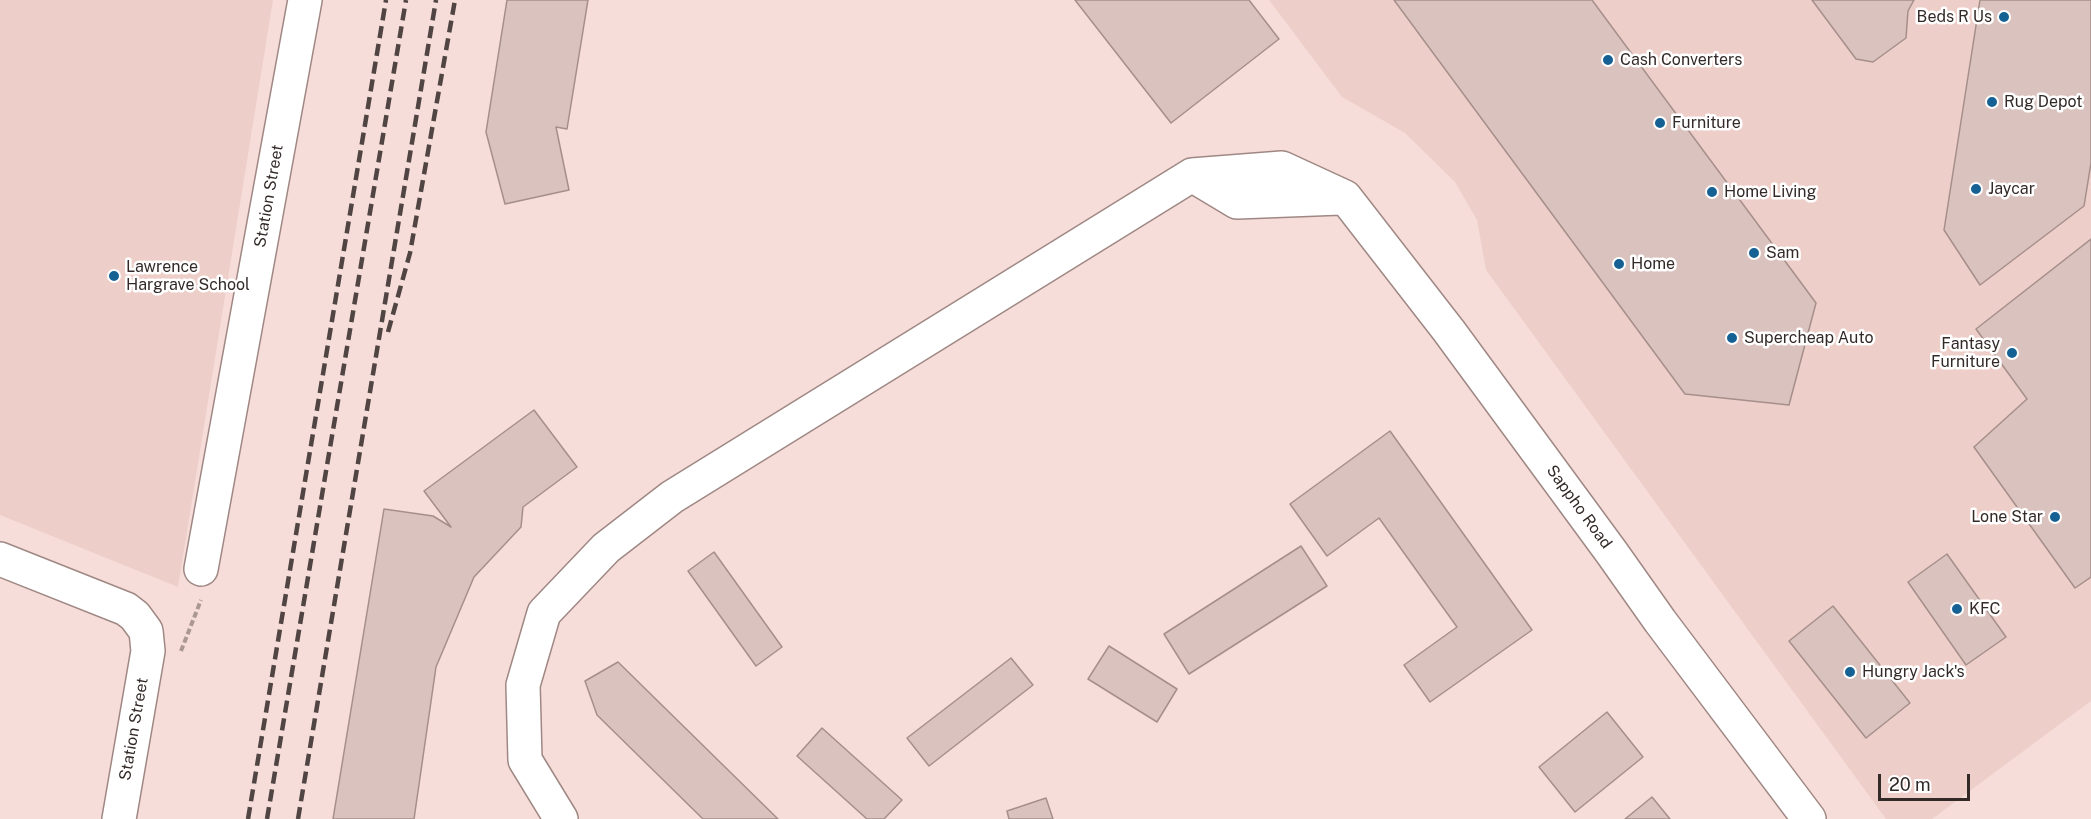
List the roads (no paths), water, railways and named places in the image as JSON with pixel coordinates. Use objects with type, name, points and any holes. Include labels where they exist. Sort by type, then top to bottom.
[{"type":"street","name":"Station Street","points":[[201,569],[305,0]]},
{"type":"street","name":"Sappho Road","points":[[561,819],[525,760],[523,685],[544,613],[606,548],[672,497],[1192,175],[1237,202],[1345,198],[1456,341],[1667,631],[1809,819]]},
{"type":"street","name":"Station Street","points":[[0,560],[126,609],[142,624],[148,651],[119,819]]},
{"type":"railway","points":[[248,819],[386,0]]},
{"type":"railway","points":[[267,819],[406,0]]},
{"type":"railway","points":[[298,819],[436,0]]},
{"type":"railway","points":[[388,332],[410,253],[455,0]]},
{"type":"place","name":"Beds R Us","points":[[2004,17]]},
{"type":"place","name":"Cash Converters","points":[[1608,60]]},
{"type":"place","name":"Rug Depot","points":[[1992,102]]},
{"type":"place","name":"Furniture","points":[[1660,123]]},
{"type":"place","name":"Jaycar","points":[[1976,189]]},
{"type":"place","name":"Home Living","points":[[1712,192]]},
{"type":"place","name":"Sam","points":[[1754,253]]},
{"type":"place","name":"Home","points":[[1619,264]]},
{"type":"place","name":"Lawrence Hargrave School","points":[[114,276]]},
{"type":"place","name":"Supercheap Auto","points":[[1732,338]]},
{"type":"place","name":"Fantasy Furniture","points":[[2012,353]]},
{"type":"place","name":"Lone Star","points":[[2055,517]]},
{"type":"place","name":"KFC","points":[[1957,609]]},
{"type":"place","name":"Hungry Jack's","points":[[1850,672]]}]
